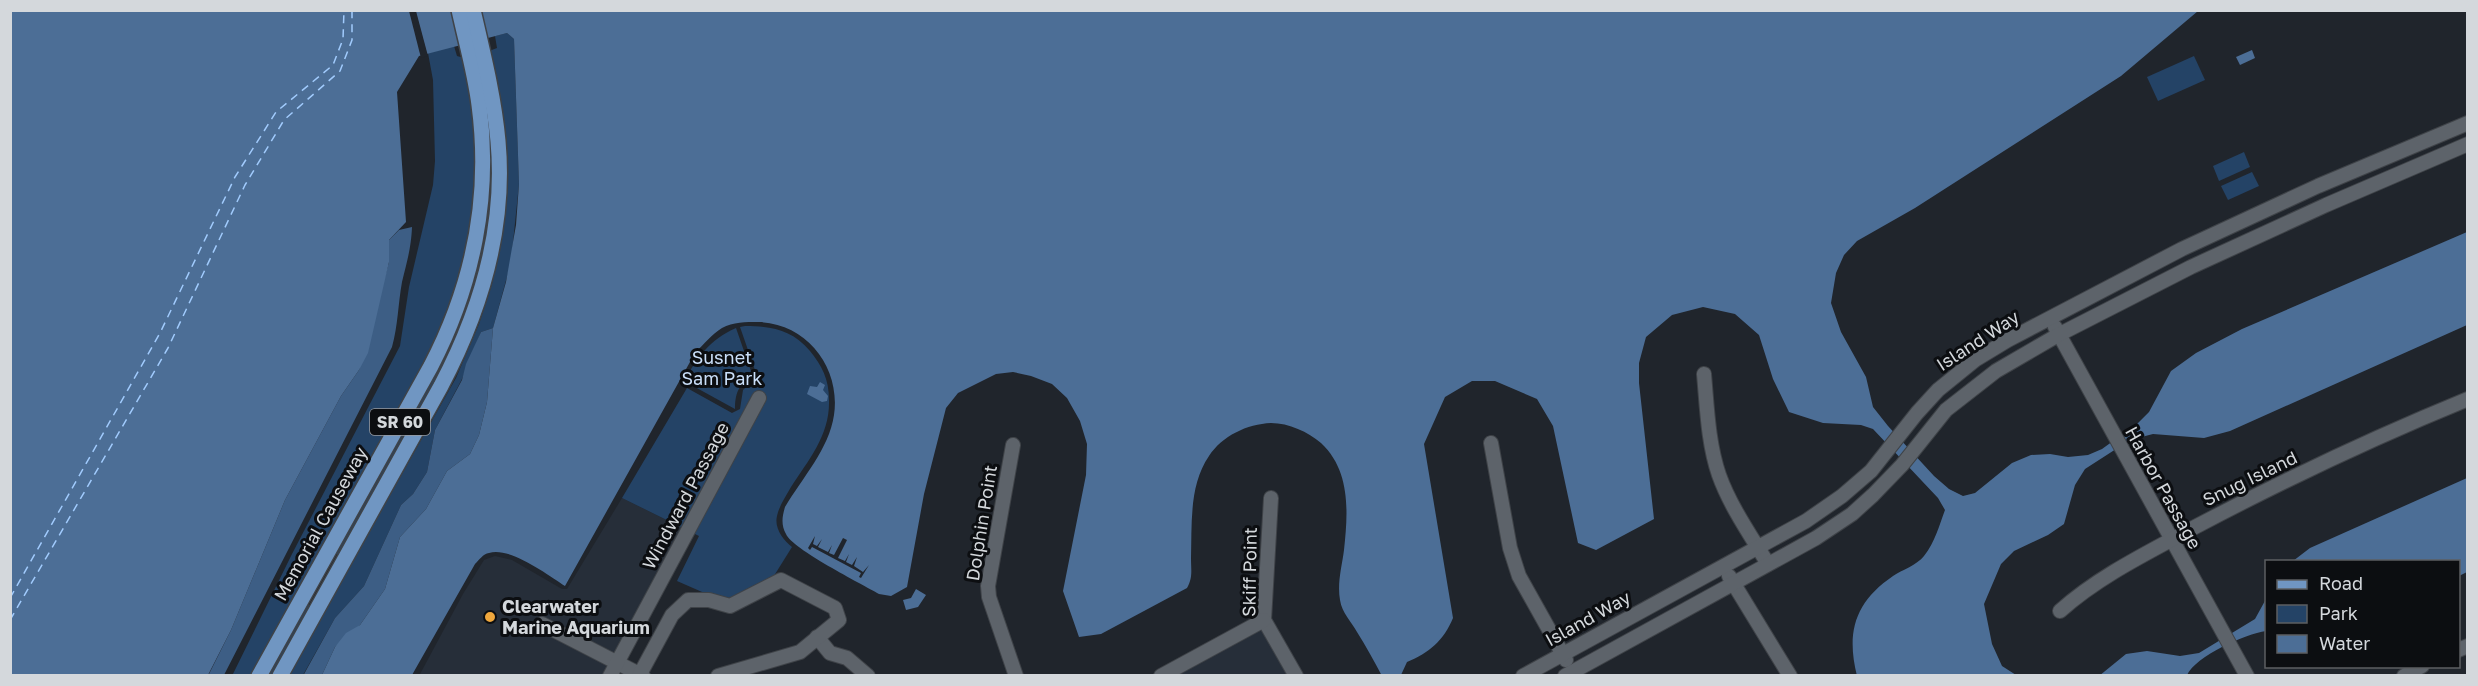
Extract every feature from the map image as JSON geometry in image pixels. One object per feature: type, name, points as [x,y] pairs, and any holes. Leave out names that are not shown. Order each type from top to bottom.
[{"type":"main road","name":"Memorial Causeway","points":[[280,675],[460,350],[472,323],[489,267],[498,209],[499,158],[493,103],[475,48],[459,10]]},
{"type":"main road","name":"Memorial Causeway","points":[[259,675],[447,336],[465,286],[477,234],[483,178],[473,10]]},
{"type":"street","name":"Island Way","points":[[1530,674],[1806,520],[1842,496],[1870,471],[1938,390],[1957,374],[2008,340],[2182,249],[2318,186],[2468,123]]},
{"type":"street","name":"Island Way","points":[[1568,674],[1816,538],[1852,514],[1874,495],[1902,465],[1946,410],[1996,370],[2058,335],[2191,267],[2326,205],[2468,144]]},
{"type":"street","points":[[2399,152],[2408,170]]},
{"type":"street","points":[[2318,186],[2326,205]]},
{"type":"street","name":"Harbor Passage","points":[[2050,317],[2247,675]]},
{"type":"street","points":[[1704,374],[1713,449],[1719,474],[1730,498],[1768,564]]},
{"type":"street","name":"Windward Passage","points":[[610,675],[759,398]]},
{"type":"street","name":"Snug Island","points":[[2060,611],[2080,592],[2171,540],[2263,492],[2468,399]]},
{"type":"street","points":[[1491,443],[1510,548],[1519,576],[1563,654],[1568,674]]},
{"type":"street","name":"Dolphin Point","points":[[1013,445],[988,586],[989,597],[1016,675]]},
{"type":"street","name":"Skiff Point","points":[[1271,498],[1264,620],[1296,675]]},
{"type":"street","points":[[1723,567],[1790,675]]},
{"type":"street","points":[[316,575],[331,584]]},
{"type":"street","points":[[543,624],[618,661],[641,675],[672,615],[688,600],[709,600],[730,606],[781,580],[835,608],[839,620],[800,652],[718,675]]},
{"type":"street","points":[[1161,675],[1264,620]]},
{"type":"street","points":[[817,637],[830,652],[847,658],[868,675]]},
{"type":"street","points":[[2404,675],[2418,668]]},
{"type":"shaded area","points":[[412,227],[392,347],[224,675],[208,676],[231,630],[285,500],[341,396],[359,370],[389,262],[389,240],[399,230]]},
{"type":"shaded area","points":[[493,328],[487,402],[479,435],[470,454],[447,471],[426,509],[400,537],[385,589],[360,625],[335,647],[322,675],[303,676],[335,618],[364,586],[401,505],[413,494],[427,472],[435,430],[462,380],[466,364],[481,332]]},
{"type":"shaded area","points":[[622,498],[683,528],[616,654],[541,617],[535,625],[611,663],[604,675],[419,676],[484,560],[495,556],[512,560],[562,589],[567,589]]},
{"type":"shaded area","points":[[1262,628],[1289,676],[1173,676]]},
{"type":"green space","points":[[507,33],[514,39],[519,184],[511,262],[493,328],[481,332],[462,379],[435,430],[427,472],[413,494],[401,505],[364,586],[335,618],[303,675],[288,676],[456,378],[479,324],[492,284],[504,212],[489,51],[497,48],[495,36]]},
{"type":"green space","points":[[454,46],[457,56],[464,58],[477,126],[474,227],[445,326],[254,675],[232,676],[292,554],[400,346],[409,287],[433,185],[435,161],[433,80],[428,53]]},
{"type":"green space","points":[[2194,56],[2205,80],[2158,101],[2147,77]]},
{"type":"green space","points":[[486,112],[489,112],[493,138],[492,218],[465,328],[338,555],[336,553],[463,311]]},
{"type":"green space","points":[[2244,152],[2250,167],[2219,181],[2213,166]]},
{"type":"green space","points":[[2252,172],[2259,186],[2228,200],[2221,186]]},
{"type":"green space","points":[[740,327],[773,328],[789,334],[803,344],[824,373],[829,392],[828,413],[817,446],[778,512],[776,520],[778,529],[792,547],[772,579],[730,600],[709,595],[677,581],[699,536],[693,533],[766,395],[757,392],[683,528],[622,498],[687,388],[732,413],[740,409],[743,390],[757,376]]},
{"type":"green space","name":"Susnet Sam Park","points":[[736,328],[753,377],[738,390],[735,409],[684,381],[705,350],[718,338]]},
{"type":"green space","points":[[306,604],[311,606],[275,675],[265,676]]},
{"type":"water","points":[[10,11],[2198,11],[2121,76],[1915,208],[1857,241],[1844,255],[1836,273],[1831,303],[1841,332],[1866,377],[1873,407],[1888,426],[1949,489],[1963,496],[1975,493],[2012,463],[2031,455],[2050,454],[2068,457],[2088,455],[2102,449],[2138,423],[2149,412],[2171,371],[2196,353],[2242,329],[2467,232],[2467,325],[2230,431],[2204,438],[2153,434],[2130,440],[2085,469],[2075,485],[2064,524],[2048,535],[2014,551],[2001,564],[1984,604],[1992,644],[2002,666],[2016,675],[1857,676],[1853,645],[1857,619],[1862,607],[1880,586],[1924,556],[1934,540],[1945,510],[1938,498],[1873,429],[1861,425],[1823,423],[1789,412],[1773,379],[1759,335],[1735,314],[1703,307],[1672,315],[1646,337],[1639,363],[1639,383],[1654,519],[1596,550],[1578,543],[1553,426],[1537,399],[1495,381],[1472,381],[1445,397],[1424,444],[1453,618],[1440,639],[1429,650],[1407,662],[1401,675],[1382,676],[1345,613],[1340,600],[1339,581],[1346,522],[1343,479],[1331,454],[1310,435],[1291,426],[1262,424],[1236,432],[1214,449],[1203,467],[1195,492],[1191,574],[1187,588],[1101,634],[1079,637],[1063,591],[1086,475],[1087,444],[1080,421],[1067,398],[1052,384],[1013,372],[996,374],[958,393],[946,408],[924,494],[907,587],[891,596],[879,594],[801,548],[791,540],[783,527],[785,507],[821,451],[831,428],[835,398],[826,365],[817,351],[792,330],[776,324],[735,323],[718,330],[695,353],[565,586],[517,557],[497,552],[487,554],[475,564],[412,675],[322,675],[335,647],[346,633],[360,625],[385,589],[400,537],[426,509],[447,471],[470,454],[479,435],[487,402],[493,328],[506,282],[516,225],[519,184],[514,39],[507,33],[419,56],[397,92],[406,222],[389,240],[389,262],[368,353],[341,396],[285,500],[231,630],[208,675],[11,675]]},
{"type":"water","points":[[2252,50],[2255,58],[2240,65],[2236,57]]},
{"type":"water","points":[[820,382],[825,385],[823,390],[828,396],[827,401],[822,402],[807,394],[810,386],[817,387]]},
{"type":"water","points":[[2467,478],[2467,572],[2460,576],[2460,560],[2294,560],[2310,548]]},
{"type":"water","points":[[916,589],[926,595],[918,607],[906,610],[903,600],[911,598]]},
{"type":"water","points":[[2265,601],[2265,631],[2246,636],[2222,647],[2200,661],[2187,675],[2099,676],[2126,654],[2147,651],[2180,656],[2199,653],[2255,619]]},
{"type":"pier","points":[[409,11],[416,11],[428,56],[421,58]]},
{"type":"pier","points":[[815,536],[813,544],[817,546],[822,539],[818,547],[828,552],[832,545],[829,553],[834,555],[843,538],[847,540],[838,558],[845,561],[849,554],[846,562],[852,565],[857,557],[854,566],[863,572],[869,565],[861,578],[859,577],[861,573],[812,547],[810,550],[808,548]]},
{"type":"ferry route","points":[[10,598],[160,333],[235,177],[276,112],[333,65],[343,39],[344,10]]},
{"type":"ferry route","points":[[10,620],[168,348],[245,185],[284,120],[340,71],[352,40],[352,10]]},
{"type":"place","name":"Clearwater Marine Aquarium","points":[[490,617]]}]
